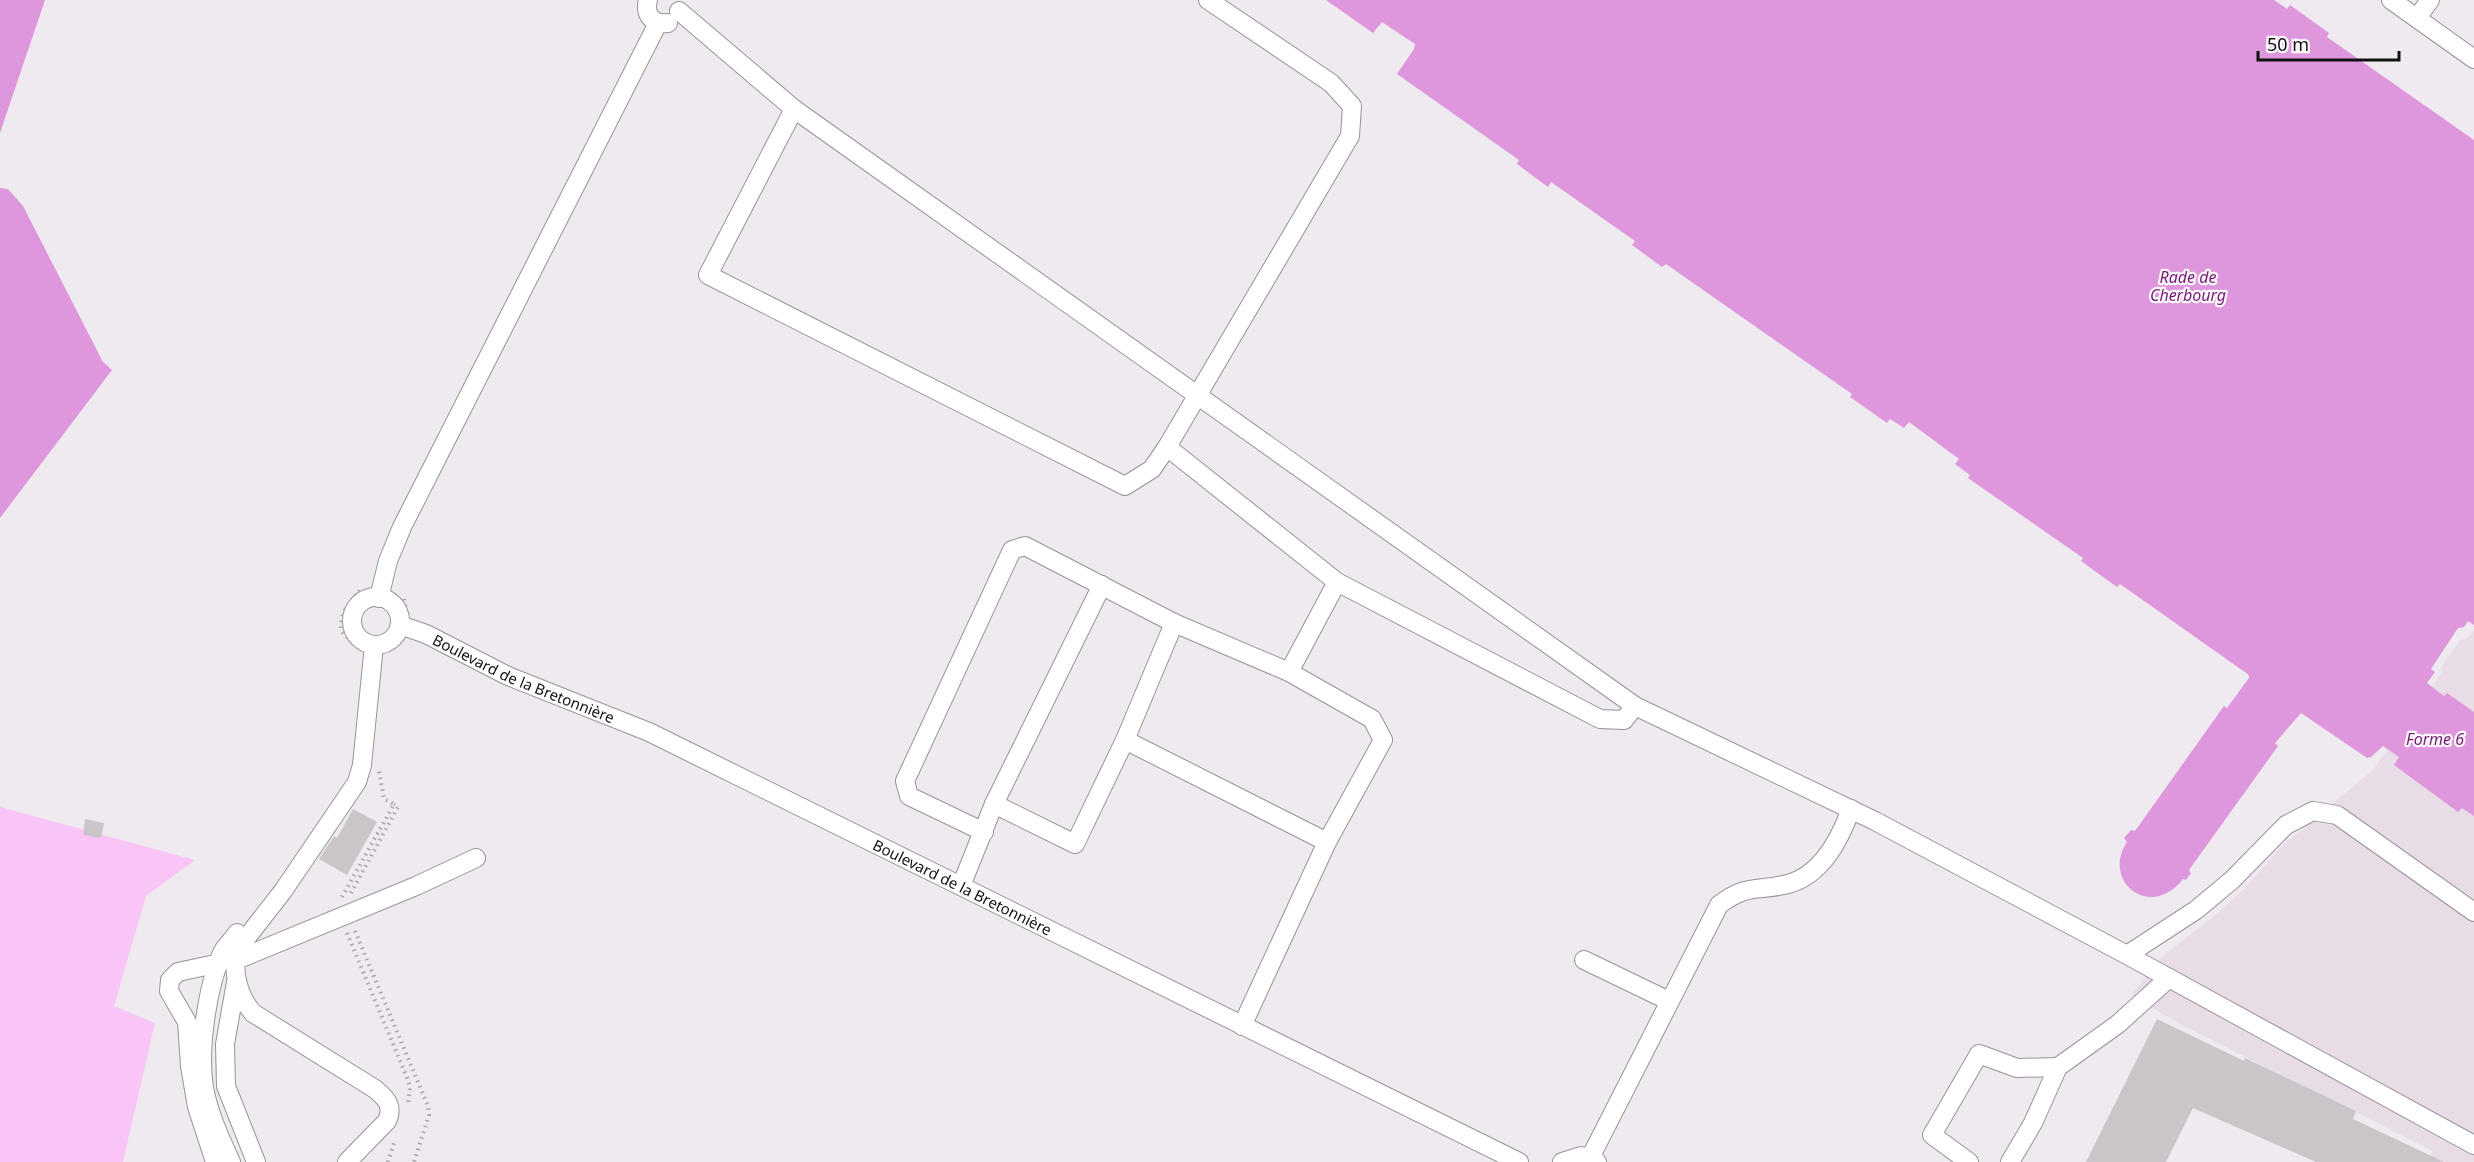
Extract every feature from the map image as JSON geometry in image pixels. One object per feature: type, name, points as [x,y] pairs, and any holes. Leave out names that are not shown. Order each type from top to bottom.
[{"type":"lane","points":[[648,0],[647,14],[658,23],[674,20],[679,6],[794,108],[1635,706],[1851,809],[2127,955],[2474,1145]]},
{"type":"lane","points":[[794,108],[708,275],[1125,486],[1152,470],[1167,447],[1350,136],[1352,106],[1331,82],[1208,0]]},
{"type":"lane","points":[[2391,0],[2474,59]]},
{"type":"lane","points":[[2417,18],[2430,0]]},
{"type":"lane","points":[[379,598],[388,561],[402,527],[658,23]]},
{"type":"lane","points":[[1167,447],[1337,582],[1600,719],[1624,720],[1635,706]]},
{"type":"lane","points":[[984,832],[909,796],[905,781],[1012,550],[1025,546],[1174,623],[1289,672],[1372,719],[1383,740],[1327,842],[1242,1026]]},
{"type":"lane","points":[[1289,672],[1337,582]]},
{"type":"lane","points":[[962,886],[994,804],[1102,585]]},
{"type":"lane","points":[[379,598],[390,601],[395,607],[399,614],[400,625],[389,642],[369,644],[355,633],[353,617],[360,604],[367,599],[379,598]]},
{"type":"lane","points":[[994,804],[1075,844],[1125,740],[1174,623]]},
{"type":"lane","name":"Boulevard de la Bretonnière","points":[[400,625],[426,634],[507,676],[649,732],[1519,1162]]},
{"type":"lane","points":[[231,1162],[216,1128],[204,1088],[204,1040],[210,996],[227,962],[283,891],[357,782],[362,765],[369,644]]},
{"type":"lane","points":[[346,1162],[387,1120],[391,1113],[390,1105],[375,1089],[253,1013],[244,1003],[224,950],[275,885],[350,775],[369,644]]},
{"type":"lane","points":[[1125,740],[1327,842]]},
{"type":"lane","points":[[1562,1162],[1571,1157],[1593,1160],[1669,1001],[1719,905],[1736,892],[1789,884],[1809,875],[1830,853],[1843,830],[1851,809]]},
{"type":"lane","points":[[2127,955],[2196,910],[2232,880],[2286,825],[2313,811],[2337,816],[2474,912]]},
{"type":"lane","points":[[215,1162],[197,1107],[190,1066],[187,1022],[169,991],[170,980],[178,972],[227,962],[477,858]]},
{"type":"lane","points":[[1584,960],[1669,1001]]},
{"type":"lane","points":[[2010,1162],[2033,1123],[2058,1067],[2118,1024],[2169,978]]},
{"type":"lane","points":[[236,980],[225,1044],[226,1086],[256,1162]]},
{"type":"lane","points":[[1969,1162],[1932,1135],[1979,1054],[2017,1068],[2058,1067]]},
{"type":"lane","points":[[2469,1162],[2474,1153]]},
{"type":"path","points":[[389,802],[398,807],[346,902],[345,912],[408,1080],[410,1093],[405,1114]]},
{"type":"path","points":[[394,804],[345,912],[428,1106],[429,1115],[414,1162]]},
{"type":"path","points":[[388,1162],[398,1133]]},
{"type":"shaded area","points":[[2474,630],[2474,1162],[2428,1162],[2433,1151],[2180,1024],[2131,995],[2163,956],[2219,912],[2245,888],[2283,845],[2373,770],[2442,672],[2440,669],[2460,640],[2468,638]]},
{"type":"shaded area","points":[[0,807],[195,860],[146,896],[114,1006],[155,1023],[123,1162],[0,1162]]},
{"type":"water","points":[[0,0],[45,0],[0,133]]},
{"type":"water","name":"Rade de Cherbourg","points":[[1326,0],[2274,0],[2287,9],[2290,5],[2329,33],[2327,37],[2474,140],[2474,625],[2468,621],[2464,627],[2458,628],[2431,669],[2435,672],[2427,683],[2444,696],[2447,693],[2474,712],[2474,816],[2462,808],[2458,812],[2394,765],[2399,757],[2383,746],[2367,758],[2301,713],[2275,743],[2278,746],[2189,870],[2191,873],[2186,880],[2183,879],[2170,891],[2157,896],[2144,896],[2133,891],[2125,882],[2120,870],[2121,857],[2127,842],[2124,838],[2131,830],[2135,831],[2224,706],[2227,708],[2249,675],[2120,584],[2117,587],[2081,561],[2083,558],[1968,478],[1970,475],[1955,464],[1959,459],[1909,422],[1904,428],[1890,419],[1887,423],[1850,397],[1852,394],[1666,264],[1662,267],[1632,245],[1635,241],[1551,182],[1548,187],[1517,164],[1519,160],[1397,74],[1415,44],[1382,22],[1373,33]]},
{"type":"water","points":[[0,188],[8,189],[23,206],[103,362],[112,370],[0,518]]},
{"type":"building","points":[[353,809],[377,822],[347,875],[319,859],[334,836],[337,838]]},
{"type":"building","points":[[85,819],[104,823],[101,838],[83,835]]},
{"type":"building","points":[[2157,1019],[2356,1111],[2353,1119],[2444,1162],[2316,1162],[2193,1108],[2166,1162],[2086,1162]]},
{"type":"water label","name":"Forme 6","points":[[2435,739]]}]
